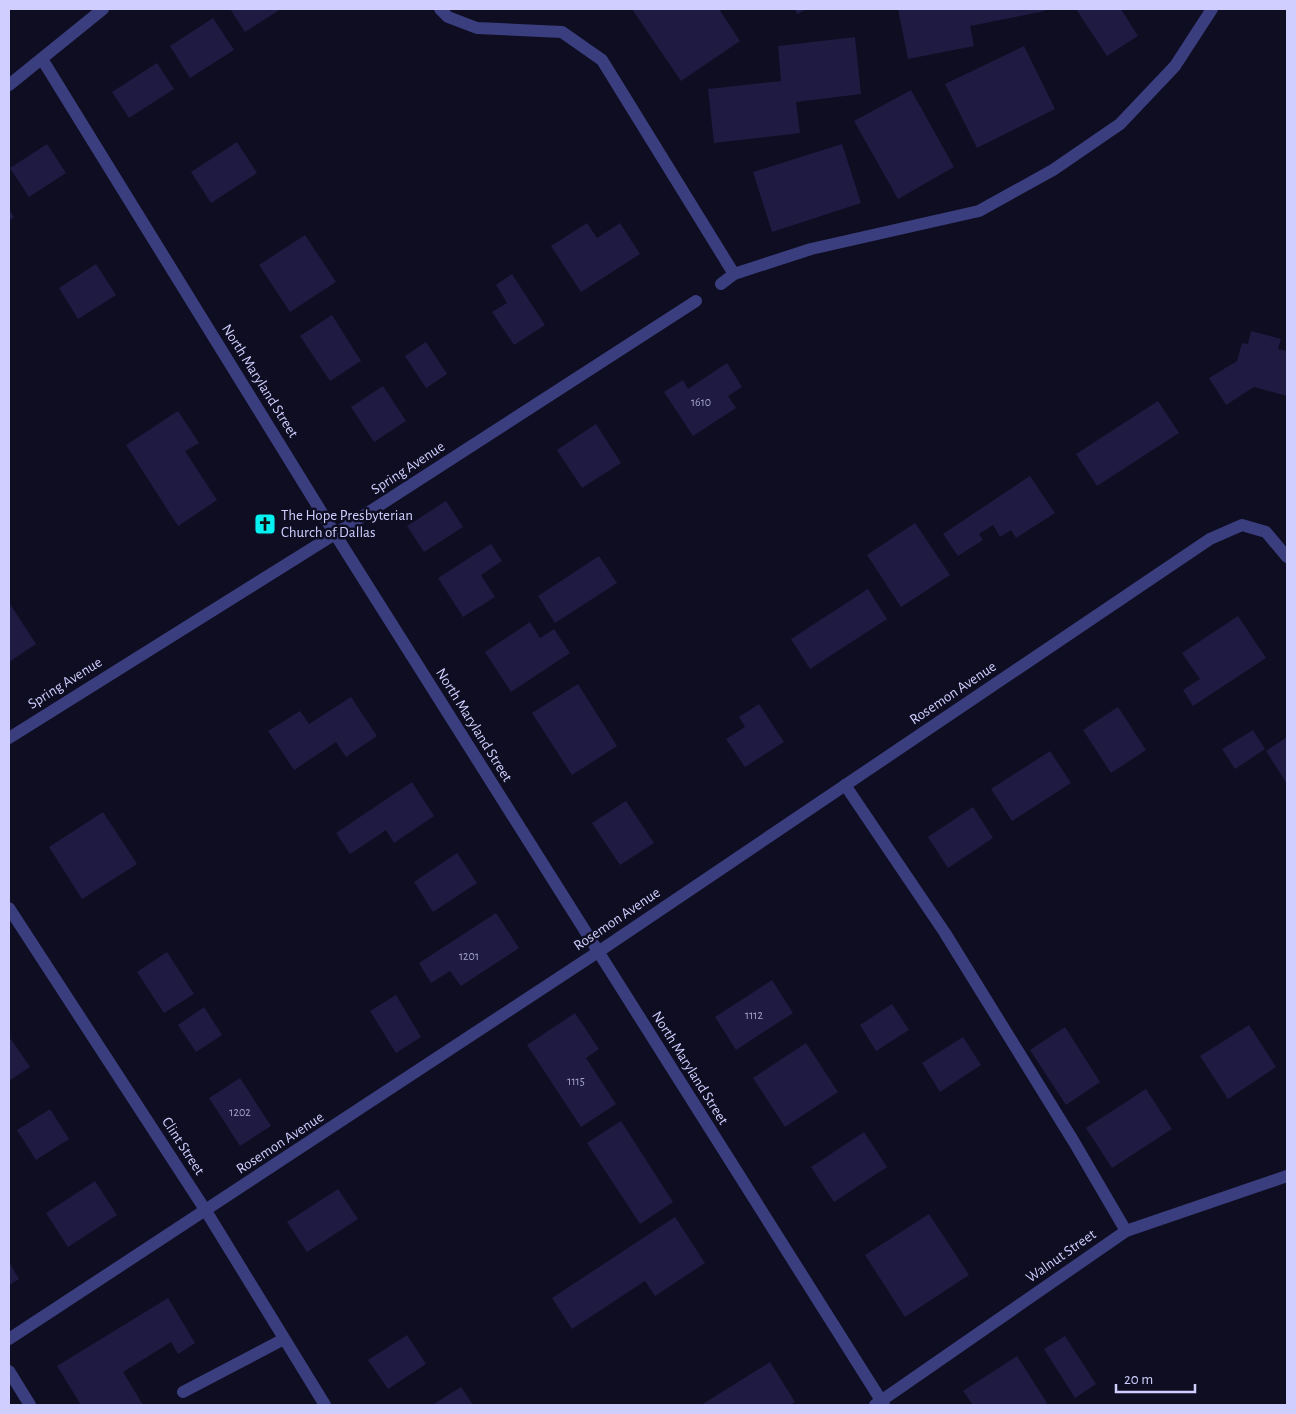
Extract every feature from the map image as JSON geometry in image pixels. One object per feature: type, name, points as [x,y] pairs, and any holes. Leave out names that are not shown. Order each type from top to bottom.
[{"type":"street","points":[[9,85],[103,9]]},
{"type":"street","points":[[440,9],[448,17],[477,28],[562,32],[602,60],[734,274]]},
{"type":"street","points":[[721,284],[734,274],[811,249],[979,211],[1037,179],[1120,124],[1175,66],[1212,9]]},
{"type":"street","name":"North Maryland Street","points":[[42,58],[336,534],[880,1404]]},
{"type":"street","name":"Spring Avenue","points":[[9,738],[336,534],[696,301]]},
{"type":"street","name":"Rosemon Avenue","points":[[9,1339],[598,952],[1210,538],[1242,525],[1266,532],[1287,557]]},
{"type":"street","points":[[845,785],[882,837],[945,933],[1074,1142],[1126,1231]]},
{"type":"street","name":"Clint Street","points":[[9,908],[206,1211],[325,1405]]},
{"type":"street","name":"Walnut Street","points":[[880,1404],[1126,1231],[1287,1176]]},
{"type":"street","points":[[182,1392],[284,1339]]},
{"type":"street","points":[[9,1371],[30,1405]]},
{"type":"building","points":[[230,9],[281,9],[245,32]]},
{"type":"building","points":[[632,9],[719,9],[740,41],[681,81]]},
{"type":"building","points":[[794,9],[806,9],[798,14]]},
{"type":"building","points":[[898,9],[1045,9],[1045,11],[970,26],[974,46],[908,59]]},
{"type":"building","points":[[1076,9],[1121,9],[1138,36],[1107,56]]},
{"type":"building","points":[[213,18],[234,50],[190,78],[170,46]]},
{"type":"building","points":[[855,37],[861,94],[796,102],[800,133],[714,143],[708,89],[781,81],[778,46]]},
{"type":"building","points":[[1024,46],[1055,109],[977,148],[945,84]]},
{"type":"building","points":[[157,63],[174,89],[129,118],[112,92]]},
{"type":"building","points":[[911,90],[954,167],[898,199],[854,121]]},
{"type":"building","points":[[237,142],[257,173],[211,203],[191,172]]},
{"type":"building","points":[[47,144],[66,173],[29,197],[10,168]]},
{"type":"building","points":[[842,144],[861,203],[772,232],[753,172]]},
{"type":"building","points":[[9,209],[14,217],[9,221]]},
{"type":"building","points":[[587,223],[597,238],[620,223],[640,254],[581,292],[551,246]]},
{"type":"building","points":[[305,235],[336,282],[290,312],[259,265]]},
{"type":"building","points":[[96,264],[116,295],[78,319],[59,288]]},
{"type":"building","points":[[512,274],[545,325],[514,345],[492,312],[507,303],[496,285]]},
{"type":"building","points":[[332,315],[361,361],[330,381],[300,336]]},
{"type":"building","points":[[1251,331],[1281,339],[1278,349],[1287,351],[1287,396],[1254,387],[1226,405],[1209,378],[1237,361],[1242,343],[1248,344]]},
{"type":"building","points":[[426,342],[447,374],[426,388],[405,356]]},
{"type":"building","points":[[727,363],[742,387],[728,396],[736,408],[693,436],[664,392],[683,380],[688,389]]},
{"type":"building","points":[[383,386],[406,421],[374,442],[351,407]]},
{"type":"building","points":[[1158,401],[1179,433],[1097,486],[1076,454]]},
{"type":"building","points":[[178,411],[199,443],[185,451],[217,500],[178,526],[126,445]]},
{"type":"building","points":[[596,424],[621,463],[582,488],[557,450]]},
{"type":"building","points":[[1030,476],[1055,513],[1016,538],[1011,530],[1000,537],[993,525],[979,534],[983,540],[958,556],[943,534]]},
{"type":"building","points":[[446,501],[463,527],[424,552],[407,526]]},
{"type":"building","points":[[915,523],[950,575],[901,607],[867,555]]},
{"type":"building","points":[[491,544],[502,561],[481,575],[495,597],[463,617],[438,578]]},
{"type":"building","points":[[599,556],[617,583],[555,623],[538,596]]},
{"type":"building","points":[[868,589],[887,619],[810,669],[791,639]]},
{"type":"building","points":[[9,605],[36,644],[9,662]]},
{"type":"building","points":[[1238,616],[1266,658],[1193,706],[1183,690],[1200,679],[1182,653]]},
{"type":"building","points":[[530,622],[540,638],[554,629],[570,653],[511,692],[485,652]]},
{"type":"building","points":[[578,684],[617,746],[572,775],[532,713]]},
{"type":"building","points":[[351,697],[377,736],[346,757],[336,742],[294,770],[268,731],[300,711],[309,724]]},
{"type":"building","points":[[759,704],[784,742],[745,767],[726,739],[745,727],[739,717]]},
{"type":"building","points":[[1118,707],[1146,750],[1111,773],[1083,730]]},
{"type":"building","points":[[1253,730],[1265,749],[1235,769],[1222,749]]},
{"type":"building","points":[[1287,737],[1287,784],[1266,751]]},
{"type":"building","points":[[1050,751],[1071,783],[1012,821],[991,789]]},
{"type":"building","points":[[412,782],[434,816],[394,843],[386,830],[350,854],[336,833]]},
{"type":"building","points":[[626,801],[654,843],[620,865],[592,823]]},
{"type":"building","points":[[973,807],[993,838],[948,868],[928,837]]},
{"type":"building","points":[[103,812],[137,864],[82,899],[49,847]]},
{"type":"building","points":[[457,853],[477,883],[433,912],[414,882]]},
{"type":"building","points":[[496,913],[519,948],[461,986],[450,971],[431,983],[419,963]]},
{"type":"building","points":[[167,952],[194,994],[164,1013],[137,972]]},
{"type":"building","points":[[772,980],[793,1013],[736,1050],[715,1017]]},
{"type":"building","points":[[396,995],[421,1037],[396,1053],[370,1011]]},
{"type":"building","points":[[892,1004],[909,1030],[876,1051],[860,1025]]},
{"type":"building","points":[[204,1007],[222,1035],[196,1052],[178,1025]]},
{"type":"building","points":[[575,1013],[599,1049],[586,1058],[616,1104],[581,1127],[527,1045]]},
{"type":"building","points":[[1249,1025],[1276,1067],[1228,1099],[1200,1056]]},
{"type":"building","points":[[1065,1027],[1100,1082],[1066,1105],[1030,1050]]},
{"type":"building","points":[[963,1037],[981,1065],[940,1092],[922,1063]]},
{"type":"building","points":[[11,1039],[30,1067],[9,1081],[9,1040]]},
{"type":"building","points":[[806,1043],[838,1092],[785,1127],[753,1078]]},
{"type":"building","points":[[240,1078],[271,1126],[240,1146],[209,1098]]},
{"type":"building","points":[[1146,1089],[1172,1129],[1112,1168],[1086,1128]]},
{"type":"building","points":[[50,1109],[69,1139],[36,1160],[17,1130]]},
{"type":"building","points":[[621,1121],[673,1202],[640,1224],[587,1143]]},
{"type":"building","points":[[864,1132],[887,1167],[834,1202],[811,1167]]},
{"type":"building","points":[[95,1181],[117,1215],[68,1247],[46,1213]]},
{"type":"building","points":[[338,1189],[358,1219],[307,1252],[287,1222]]},
{"type":"building","points":[[929,1214],[969,1275],[905,1317],[865,1255]]},
{"type":"building","points":[[675,1217],[705,1263],[655,1296],[645,1281],[572,1329],[552,1298]]},
{"type":"building","points":[[9,1262],[19,1279],[9,1285]]},
{"type":"building","points":[[168,1298],[195,1343],[178,1354],[171,1342],[123,1372],[143,1405],[81,1405],[57,1366]]},
{"type":"building","points":[[407,1335],[426,1364],[388,1389],[368,1360]]},
{"type":"building","points":[[1065,1336],[1096,1384],[1075,1398],[1044,1349]]},
{"type":"building","points":[[1017,1356],[1047,1403],[1044,1405],[973,1405],[963,1391]]},
{"type":"building","points":[[770,1362],[795,1402],[790,1405],[701,1405]]},
{"type":"building","points":[[461,1387],[473,1405],[432,1405]]},
{"type":"place","name":"The Hope Presbyterian Church of Dallas","points":[[265,524]]}]
